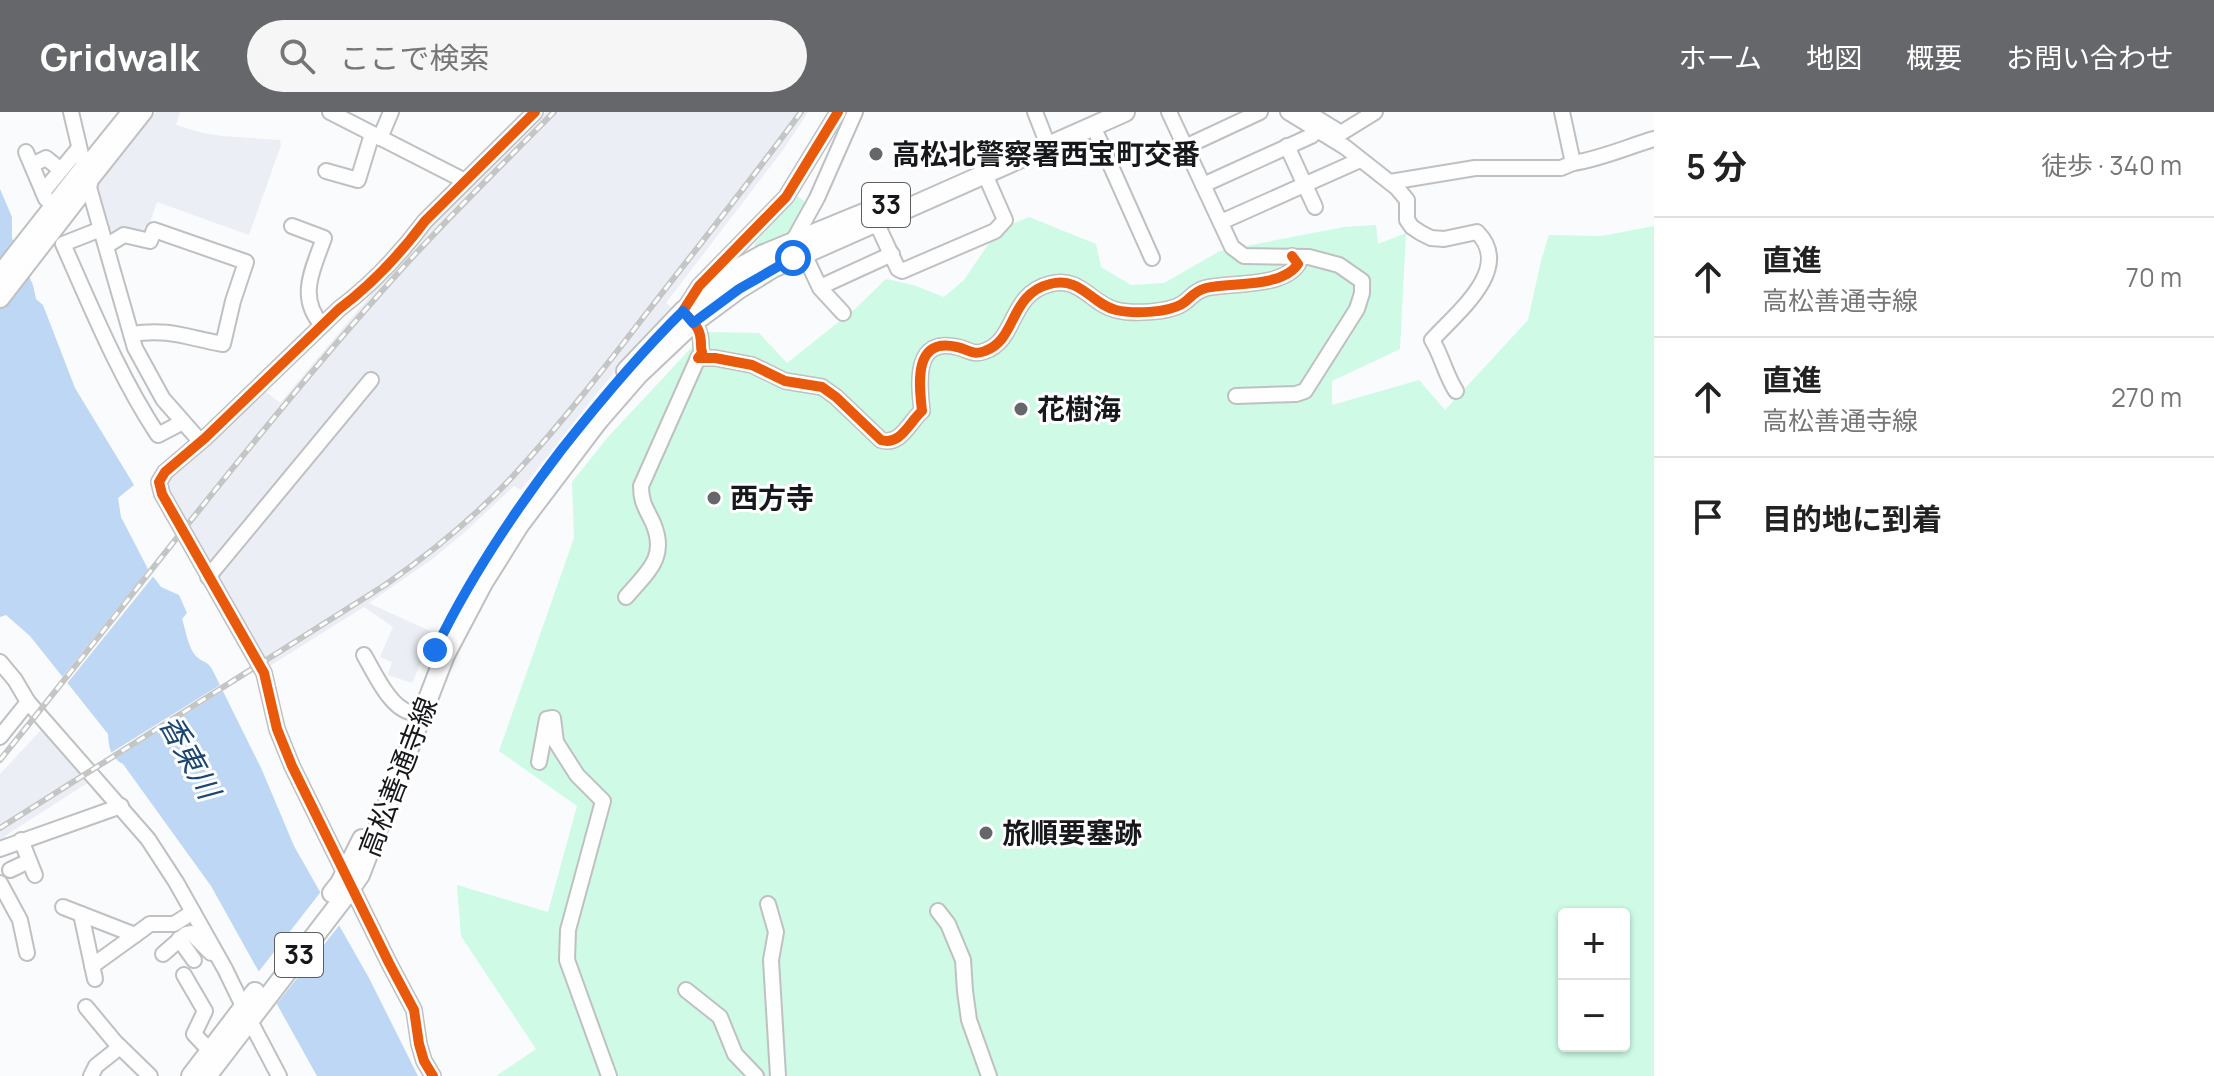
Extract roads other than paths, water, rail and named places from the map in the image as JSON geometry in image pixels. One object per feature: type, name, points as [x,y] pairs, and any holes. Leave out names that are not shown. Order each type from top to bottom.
[{"type":"main road","name":"高松善通寺線","points":[[207,1076],[248,1011],[364,865],[445,655],[501,552],[616,399],[720,281],[764,254],[798,248],[876,222],[1044,135],[1125,112]]},
{"type":"main road","name":"高松善通寺線","points":[[346,885],[410,712],[453,613],[492,545],[540,478],[607,392],[654,339],[773,268],[798,248],[833,227],[1095,119]]},
{"type":"main road","points":[[0,275],[26,250],[86,176]]},
{"type":"main road","points":[[0,298],[26,250]]},
{"type":"main road","name":"高松善通寺線","points":[[191,1076],[248,1011]]},
{"type":"street","points":[[71,112],[135,348],[163,399],[200,441]]},
{"type":"street","points":[[86,176],[129,112]]},
{"type":"street","points":[[86,176],[145,112]]},
{"type":"street","points":[[330,112],[346,116],[376,136],[465,181]]},
{"type":"street","points":[[326,171],[358,180],[376,136],[391,112]]},
{"type":"street","points":[[433,1076],[419,1044],[414,1010],[346,885],[282,742],[264,673],[162,494],[159,482],[165,472],[358,294],[535,112]]},
{"type":"street","points":[[626,597],[656,562],[660,544],[641,500],[641,486],[702,352],[700,329],[688,317],[699,286],[786,197],[838,112]]},
{"type":"street","points":[[843,313],[820,287],[798,248],[855,112]]},
{"type":"street","points":[[1035,112],[1044,135]]},
{"type":"street","points":[[1169,112],[1232,247],[1244,256],[1309,257],[1339,265],[1362,281],[1357,309],[1305,391],[1236,396]]},
{"type":"street","points":[[1185,147],[1260,112]]},
{"type":"street","points":[[1288,112],[1345,147],[1390,182],[1407,200],[1407,220],[1412,227],[1431,238],[1444,239],[1477,232],[1487,246],[1490,257],[1482,286],[1432,340],[1447,378],[1456,391]]},
{"type":"street","points":[[1307,112],[1341,133],[1375,112]]},
{"type":"street","points":[[1562,112],[1573,163]]},
{"type":"street","points":[[1095,119],[1152,258]]},
{"type":"street","points":[[1203,185],[1317,131]]},
{"type":"street","points":[[1390,182],[1475,168],[1561,168],[1654,139]]},
{"type":"street","points":[[1287,146],[1315,207]]},
{"type":"street","points":[[61,170],[46,158],[29,159],[45,195],[79,148]]},
{"type":"street","points":[[1221,222],[1360,160]]},
{"type":"street","points":[[876,222],[898,269],[905,271],[999,228],[1005,220],[982,168]]},
{"type":"street","points":[[817,198],[821,216],[833,227]]},
{"type":"street","points":[[292,226],[324,238],[309,281],[308,304],[322,325]]},
{"type":"street","points":[[101,229],[62,240],[137,404],[158,435],[183,422]]},
{"type":"street","points":[[106,246],[124,235],[150,241],[154,230],[246,262],[223,344],[173,332],[154,330],[131,334]]},
{"type":"street","points":[[820,287],[892,254]]},
{"type":"street","points":[[698,358],[752,365],[785,381],[822,387],[881,440],[896,441],[922,411],[918,376],[927,354],[946,345],[974,354],[986,351],[1000,342],[1022,302],[1034,291],[1052,283],[1071,283],[1114,310],[1162,311],[1182,304],[1193,292],[1209,287],[1270,280],[1293,272],[1298,264],[1292,256]]},
{"type":"street","points":[[208,577],[371,380]]},
{"type":"street","points":[[364,655],[390,697],[404,712],[410,712]]},
{"type":"street","points":[[0,662],[28,702],[148,839],[221,961],[279,1076]]},
{"type":"street","points":[[0,737],[28,702]]},
{"type":"street","points":[[539,762],[547,719],[553,718],[556,742],[577,775],[603,801],[568,930],[567,960],[609,1076]]},
{"type":"street","points":[[0,849],[121,806]]},
{"type":"street","points":[[10,870],[32,868],[21,840]]},
{"type":"street","points":[[0,883],[20,920],[27,953]]},
{"type":"street","points":[[768,904],[776,932],[771,960],[778,1076]]},
{"type":"street","points":[[63,907],[135,935]]},
{"type":"street","points":[[938,911],[948,924],[963,960],[969,1020],[989,1076]]},
{"type":"street","points":[[81,914],[94,972],[150,924],[174,924],[193,912]]},
{"type":"street","points":[[163,954],[191,933],[221,961]]},
{"type":"street","points":[[179,939],[194,960]]},
{"type":"street","points":[[184,975],[205,1011],[194,1034],[210,1051]]},
{"type":"street","points":[[686,990],[720,1017],[735,1054],[756,1076]]},
{"type":"street","points":[[86,1007],[150,1076]]},
{"type":"street","points":[[91,1076],[96,1066],[120,1047]]},
{"type":"water","name":"香東川","points":[[0,189],[12,217],[12,238],[36,299],[43,305],[75,388],[134,485],[118,498],[121,517],[149,571],[161,587],[179,595],[187,613],[182,619],[191,649],[212,669],[262,770],[294,846],[369,978],[418,1076],[317,1076],[211,886],[123,764],[113,755],[108,734],[30,636],[6,615],[0,617]]},
{"type":"railway","points":[[0,760],[245,453],[346,332],[436,232],[554,112]]},
{"type":"railway","points":[[0,828],[385,585],[469,519],[514,475],[583,394],[801,112]]},
{"type":"place","name":"高松北警察署西宝町交番","points":[[876,154]]},
{"type":"place","name":"花樹海","points":[[1021,409]]},
{"type":"place","name":"西方寺","points":[[714,498]]},
{"type":"place","name":"旅順要塞跡","points":[[986,833]]}]
